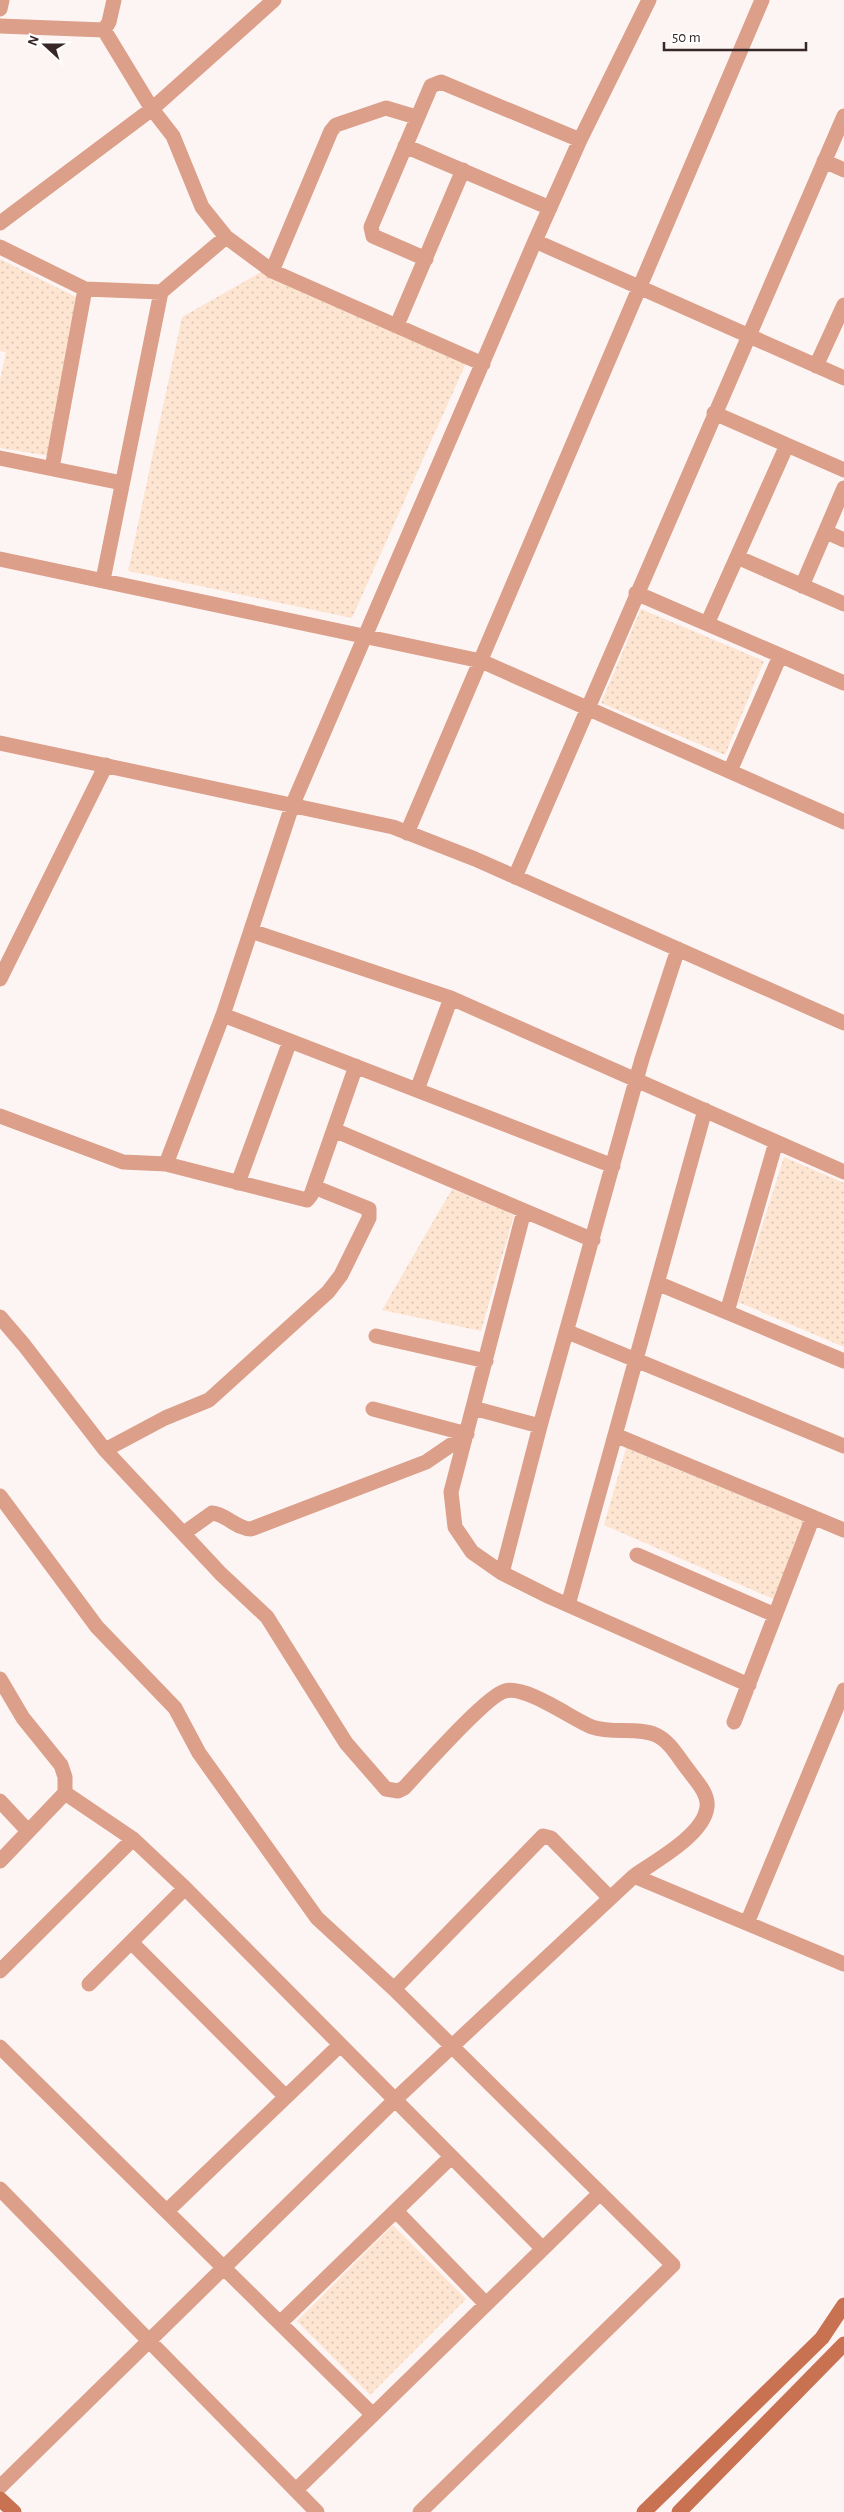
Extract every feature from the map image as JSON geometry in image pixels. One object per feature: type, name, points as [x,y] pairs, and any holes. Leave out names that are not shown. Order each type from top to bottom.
[{"type":"street","points":[[0,9],[2,0]]},
{"type":"street","points":[[104,30],[109,22],[114,0]]},
{"type":"street","points":[[0,223],[152,109],[274,0]]},
{"type":"street","points":[[166,1164],[223,1015],[292,806],[580,140],[649,0]]},
{"type":"street","points":[[407,833],[762,0]]},
{"type":"street","points":[[0,26],[104,30]]},
{"type":"street","points":[[104,30],[152,109],[173,136],[202,207],[226,236],[272,271],[483,364]]},
{"type":"street","points":[[426,259],[373,236],[371,232],[427,91],[436,82],[441,82],[580,140]]},
{"type":"street","points":[[272,271],[331,131],[336,126],[386,108],[416,117]]},
{"type":"street","points":[[515,877],[747,335],[844,116]]},
{"type":"street","points":[[405,146],[550,208]]},
{"type":"street","points":[[824,160],[844,170]]},
{"type":"street","points":[[396,325],[464,170]]},
{"type":"street","points":[[103,580],[162,292],[226,236]]},
{"type":"street","points":[[535,242],[844,378]]},
{"type":"street","points":[[0,247],[85,289],[162,292]]},
{"type":"street","points":[[52,468],[85,289]]},
{"type":"street","points":[[816,366],[844,305]]},
{"type":"street","points":[[714,413],[844,470]]},
{"type":"street","points":[[707,624],[787,445]]},
{"type":"street","points":[[0,458],[122,483]]},
{"type":"street","points":[[802,586],[844,488]]},
{"type":"street","points":[[826,532],[844,540]]},
{"type":"street","points":[[738,557],[844,604]]},
{"type":"street","points":[[0,559],[481,661],[844,822]]},
{"type":"street","points":[[636,593],[780,656],[843,681]]},
{"type":"street","points":[[730,771],[780,656]]},
{"type":"street","points":[[0,743],[393,827],[515,877],[844,1023]]},
{"type":"street","points":[[0,979],[106,765]]},
{"type":"street","points":[[251,931],[451,998],[844,1172]]},
{"type":"street","points":[[502,1573],[540,1426],[568,1332],[636,1080],[678,950]]},
{"type":"street","points":[[417,1090],[451,998]]},
{"type":"street","points":[[223,1015],[613,1166]]},
{"type":"street","points":[[238,1183],[290,1041]]},
{"type":"street","points":[[0,1116],[123,1162],[166,1164],[307,1200],[310,1198],[356,1066]]},
{"type":"street","points":[[568,1605],[705,1110]]},
{"type":"street","points":[[334,1130],[593,1240]]},
{"type":"street","points":[[727,1312],[776,1142]]},
{"type":"street","points":[[105,1450],[165,1418],[209,1400],[336,1283],[369,1218],[369,1209],[314,1187]]},
{"type":"street","points":[[524,1211],[451,1492],[455,1527],[472,1552],[502,1573],[568,1605],[749,1685]]},
{"type":"street","points":[[657,1282],[844,1361]]},
{"type":"street","points":[[0,1317],[105,1450],[221,1574],[267,1617],[346,1743],[386,1789],[398,1791],[404,1788],[481,1708],[505,1691],[515,1691],[531,1696],[590,1726],[606,1731],[654,1734],[664,1739],[704,1793],[707,1807],[700,1824],[687,1838],[634,1876],[395,2100],[0,2487]]},
{"type":"street","points":[[568,1332],[844,1446]]},
{"type":"street","points":[[376,1336],[486,1361]]},
{"type":"street","points":[[373,1408],[467,1434]]},
{"type":"street","points":[[473,1408],[540,1426]]},
{"type":"street","points":[[184,1533],[212,1512],[218,1513],[244,1528],[251,1529],[426,1462],[467,1434]]},
{"type":"street","points":[[615,1435],[844,1530]]},
{"type":"street","points":[[0,1496],[97,1626],[175,1708],[199,1752],[317,1918],[394,1989],[673,2265],[420,2512]]},
{"type":"street","points":[[734,1722],[813,1517]]},
{"type":"street","points":[[637,1555],[776,1615]]},
{"type":"street","points":[[0,1679],[23,1718],[61,1765],[65,1777],[65,1793],[0,1861]]},
{"type":"street","points":[[747,1923],[844,1690]]},
{"type":"street","points":[[65,1793],[133,1840],[185,1888],[543,2249]]},
{"type":"street","points":[[0,1801],[28,1831]]},
{"type":"street","points":[[394,1989],[542,1836],[551,1838],[610,1898]]},
{"type":"street","points":[[0,1971],[133,1840]]},
{"type":"street","points":[[634,1876],[844,1963]]},
{"type":"street","points":[[89,1984],[185,1888]]},
{"type":"street","points":[[131,1942],[286,2097]]},
{"type":"street","points":[[167,2211],[340,2045]]},
{"type":"street","points":[[0,2046],[373,2415]]},
{"type":"street","points":[[280,2323],[452,2157]]},
{"type":"street","points":[[0,2189],[317,2512]]},
{"type":"street","points":[[296,2490],[600,2193]]},
{"type":"street","points":[[396,2211],[486,2304]]},
{"type":"street","points":[[644,2512],[822,2338],[844,2305]]},
{"type":"street","points":[[679,2512],[844,2344]]},
{"type":"street","points":[[0,2499],[14,2512]]},
{"type":"shaded area","points":[[0,259],[78,298],[50,456],[0,448],[0,380],[6,352],[0,351]]},
{"type":"shaded area","points":[[263,271],[466,363],[352,618],[128,571],[182,317]]},
{"type":"shaded area","points":[[641,609],[764,661],[725,755],[601,703]]},
{"type":"shaded area","points":[[784,1157],[844,1183],[844,1347],[738,1302]]},
{"type":"shaded area","points":[[452,1189],[514,1215],[481,1331],[382,1310]]},
{"type":"shaded area","points":[[626,1448],[805,1522],[778,1601],[604,1525]]},
{"type":"shaded area","points":[[393,2225],[466,2299],[370,2395],[297,2321]]}]
